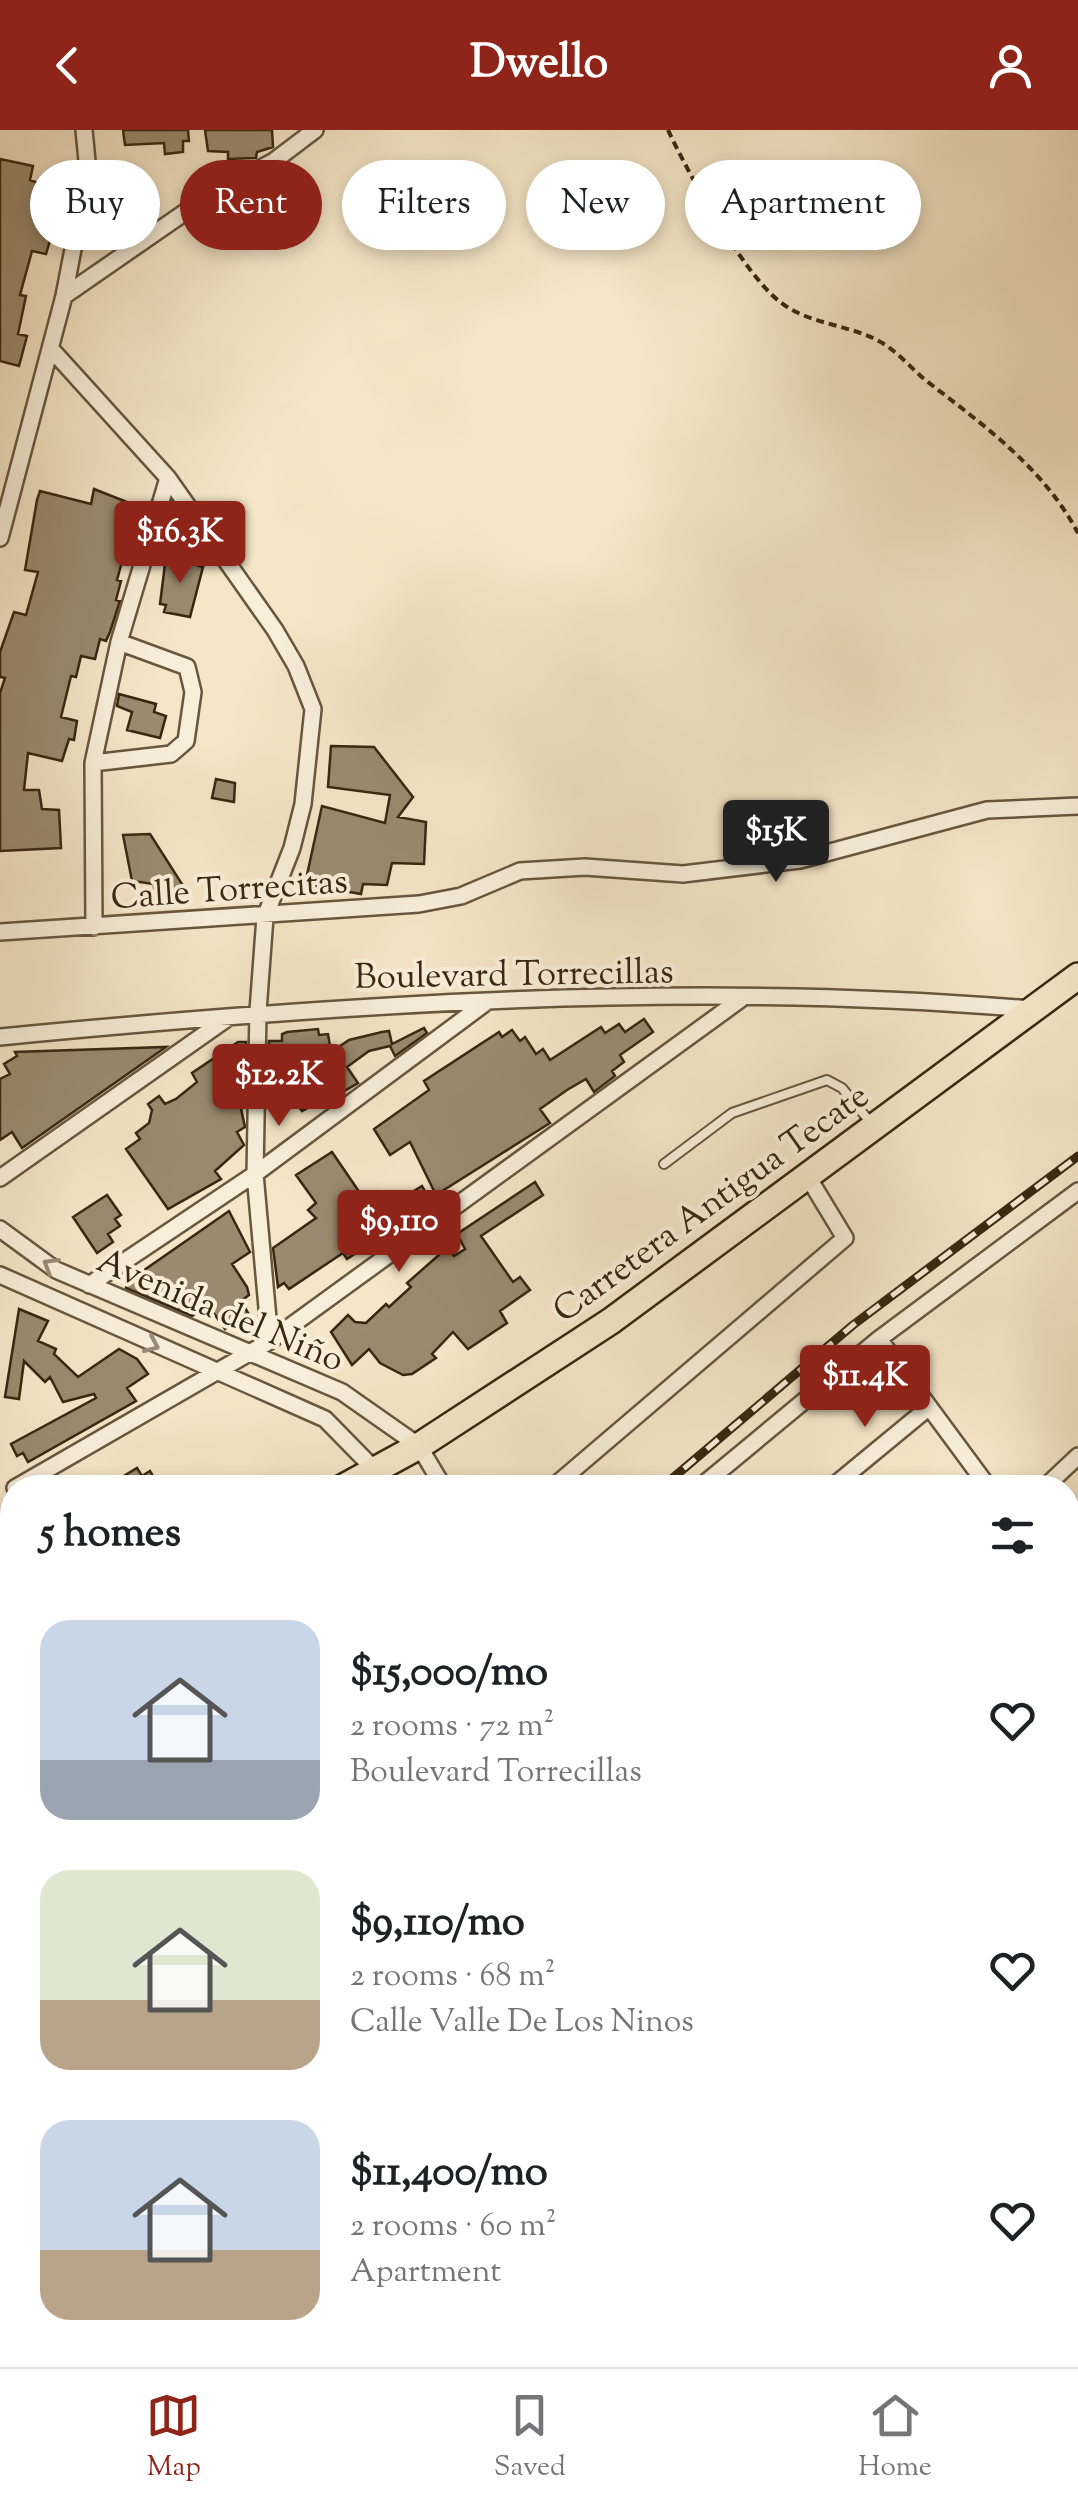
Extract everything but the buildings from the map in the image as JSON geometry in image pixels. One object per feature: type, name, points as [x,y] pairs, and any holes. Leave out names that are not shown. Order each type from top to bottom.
[{"type":"main road","name":"Carretera Antigua Tecate","points":[[364,1475],[419,1446],[611,1320],[1078,976]]},
{"type":"street","points":[[0,538],[64,296],[88,171],[84,130]]},
{"type":"street","points":[[64,296],[206,197],[274,162],[315,130]]},
{"type":"street","points":[[52,350],[168,478],[275,630],[296,666],[313,709],[303,804],[292,848],[265,916],[258,1011],[256,1174],[270,1340]]},
{"type":"street","points":[[94,927],[93,763],[119,642],[168,478]]},
{"type":"street","points":[[93,763],[171,754],[186,741],[193,692],[187,667],[119,642]]},
{"type":"street","name":"Calle Torrecitas","points":[[0,932],[381,908],[461,896],[520,871],[585,867],[683,874],[800,860],[986,810],[1078,806]]},
{"type":"street","points":[[37,1475],[270,1340],[741,998]]},
{"type":"street","name":"Boulevard Torrecillas","points":[[0,1037],[258,1011],[488,1000],[741,998],[1030,1009]]},
{"type":"street","points":[[89,1285],[256,1174],[488,1000]]},
{"type":"street","points":[[0,1178],[232,1015]]},
{"type":"street","points":[[567,1475],[845,1238],[808,1176]]},
{"type":"street","points":[[715,1475],[879,1340],[1078,1191]]},
{"type":"street","name":"Avenida del Niño","points":[[0,1229],[42,1261],[89,1285],[342,1392],[419,1446]]},
{"type":"street","name":"Avenida del Niño","points":[[0,1275],[326,1420],[374,1469]]},
{"type":"street","points":[[879,1340],[978,1475]]},
{"type":"street","points":[[848,1475],[928,1408]]},
{"type":"street","points":[[419,1446],[436,1475]]},
{"type":"street","points":[[1058,1475],[1078,1456]]},
{"type":"lane","points":[[664,1164],[732,1113],[827,1080],[842,1088],[874,1127]]},
{"type":"path","points":[[668,130],[690,177],[772,296],[806,316],[858,332],[891,349],[1010,446],[1068,514],[1078,534]]},
{"type":"railway","points":[[676,1475],[853,1325],[1078,1156]]}]
